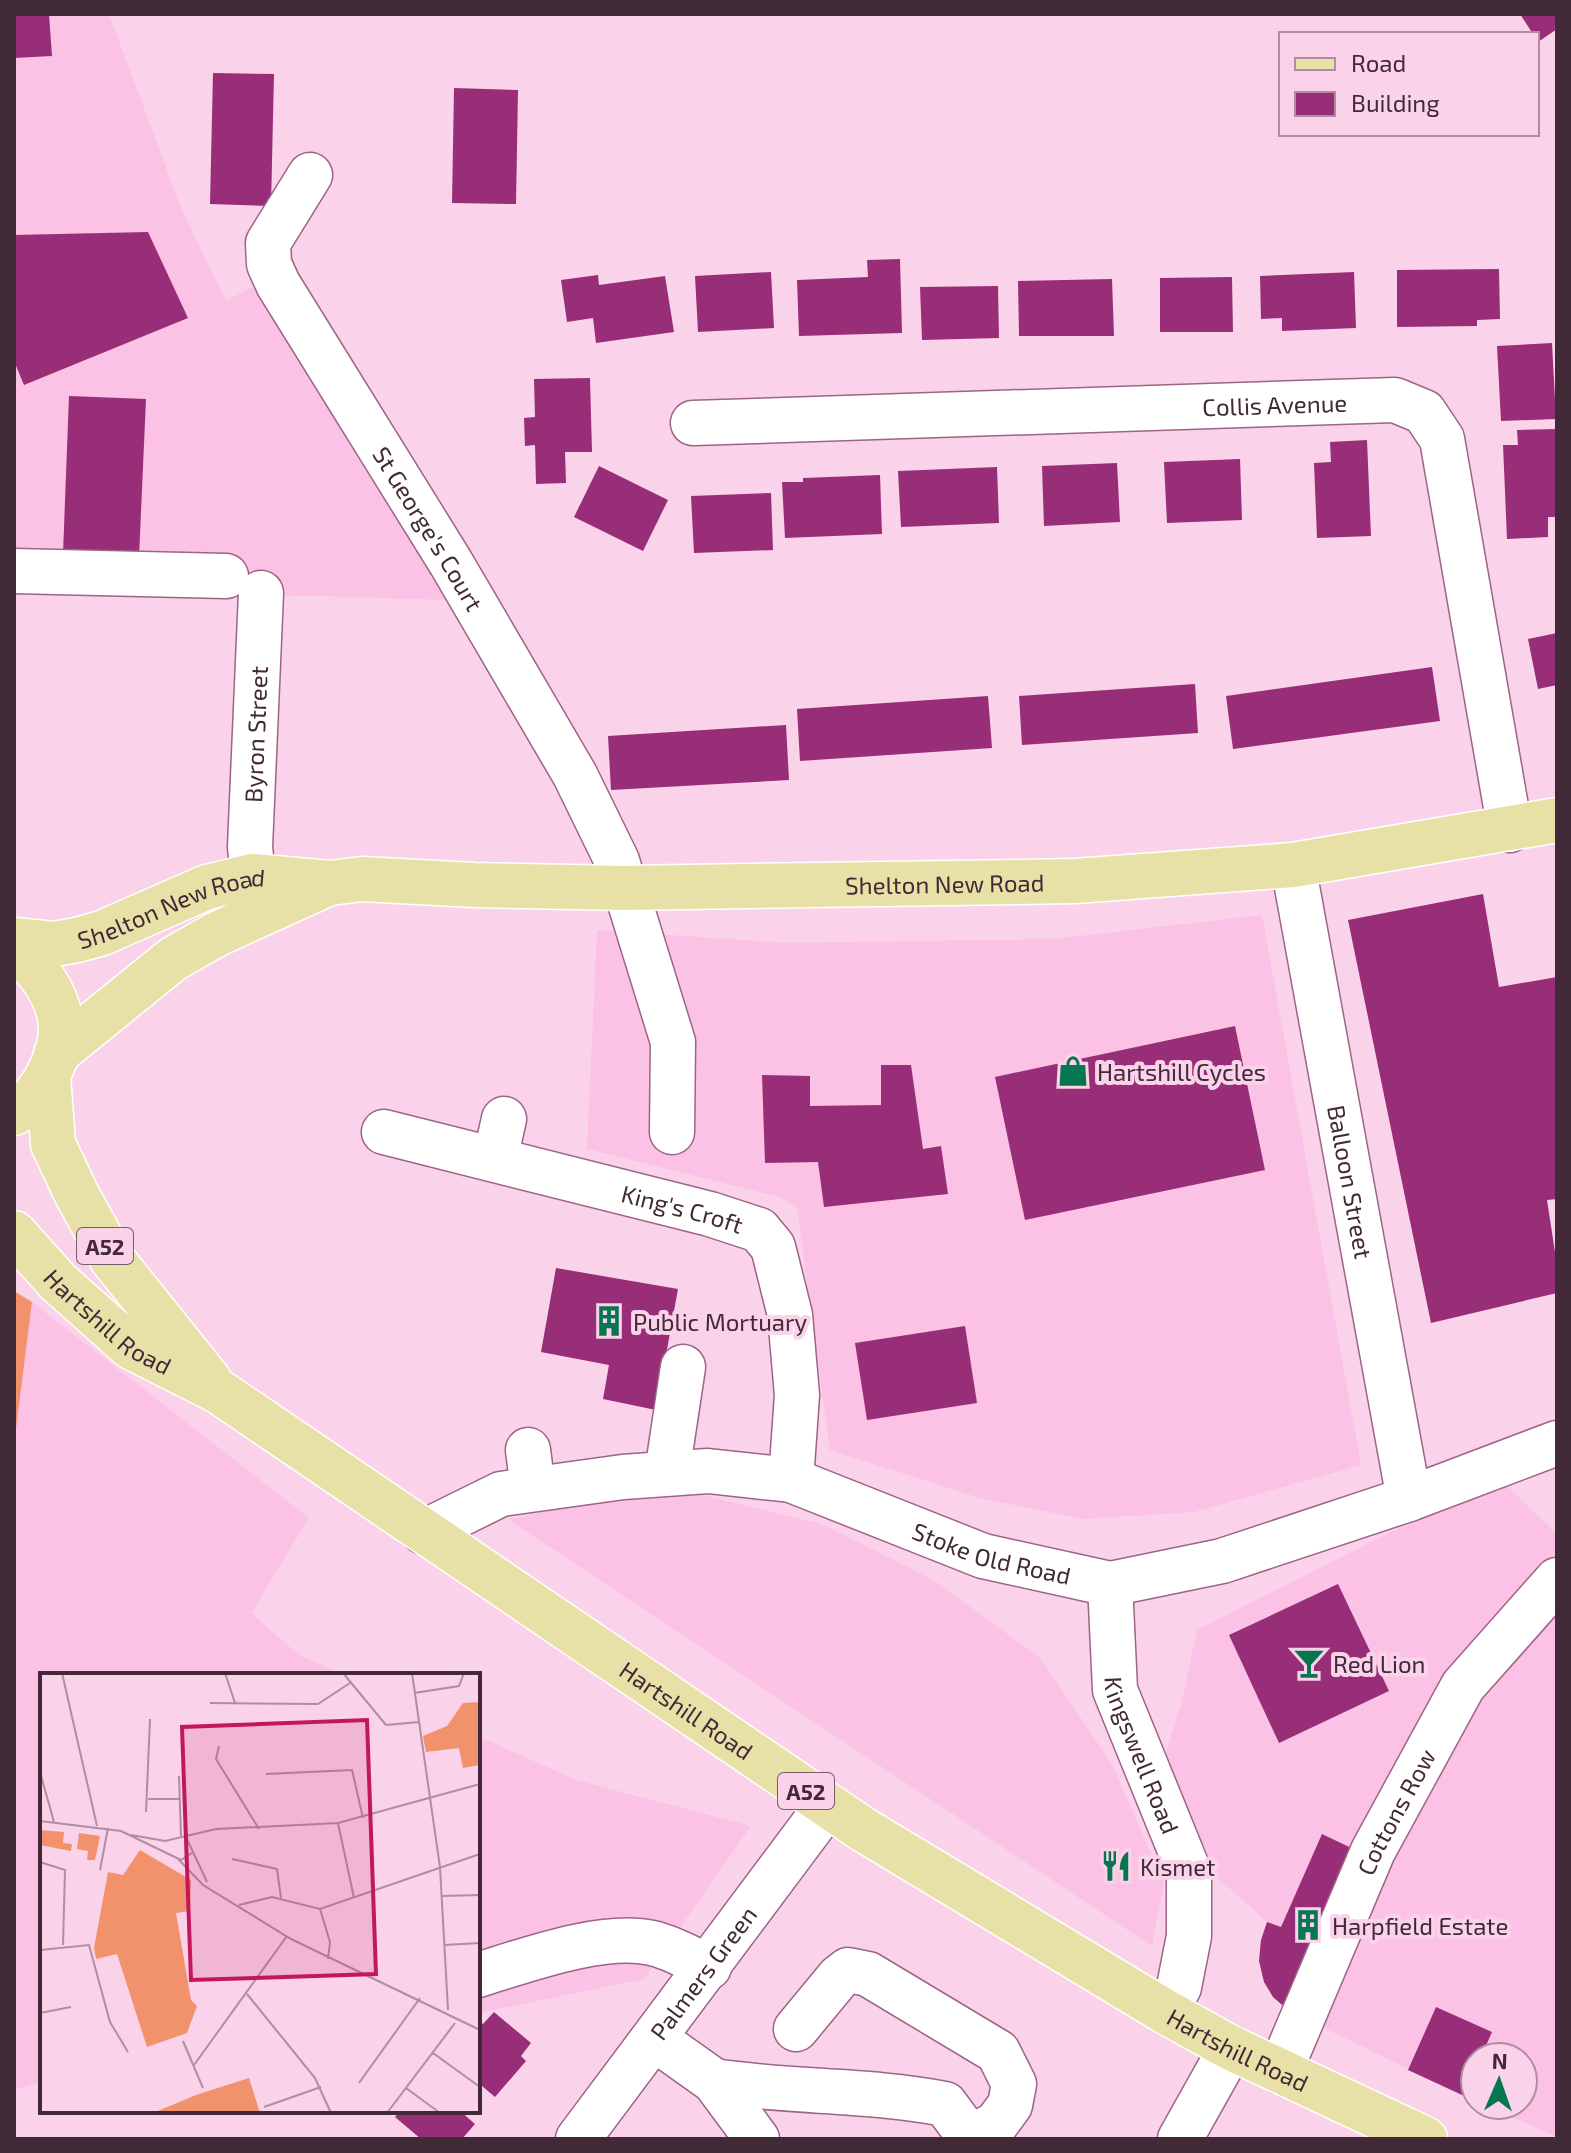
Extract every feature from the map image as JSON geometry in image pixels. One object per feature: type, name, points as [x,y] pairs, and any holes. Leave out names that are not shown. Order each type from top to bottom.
[{"type":"main road","name":"Shelton New Road","points":[[14,940],[54,944],[77,940],[102,933],[207,887],[253,876],[330,883],[362,879],[623,888],[1075,881],[1293,865],[1557,820]]},
{"type":"main road","name":"Shelton New Road","points":[[14,1113],[33,1098],[52,1064],[173,959],[217,934],[330,883]]},
{"type":"main road","name":"A52","points":[[14,950],[27,958],[43,979],[59,1010],[60,1033],[52,1064]]},
{"type":"main road","name":"Hartshill Road","points":[[52,1064],[53,1144],[98,1233],[112,1259],[218,1391]]},
{"type":"main road","name":"Hartshill Road","points":[[14,1233],[58,1282],[131,1347],[218,1391],[827,1806],[1166,2012],[1231,2048],[1425,2139]]},
{"type":"street","name":"St George's Court","points":[[310,175],[268,243],[269,264],[278,284],[451,563],[575,775],[617,861],[673,1042],[672,1132]]},
{"type":"street","name":"Collis Avenue","points":[[693,423],[1395,400],[1424,412],[1442,439],[1510,830]]},
{"type":"street","name":"Byron Street","points":[[14,571],[244,584],[253,876]]},
{"type":"street","name":"Balloon Street","points":[[1293,865],[1409,1499]]},
{"type":"street","name":"King's Croft","points":[[384,1132],[499,1139],[759,1230],[773,1247],[790,1315],[797,1395],[791,1480]]},
{"type":"street","points":[[667,1473],[683,1367]]},
{"type":"street","name":"Stoke Old Road","points":[[424,1532],[501,1494],[531,1470],[708,1471],[791,1480],[983,1556],[1110,1584],[1222,1561],[1409,1499],[1557,1443]]},
{"type":"street","name":"Cottons Row","points":[[1280,2071],[1373,1851],[1463,1686],[1557,1580]]},
{"type":"street","name":"Kingswell Road","points":[[1110,1584],[1115,1690],[1189,1872],[1189,1936],[1179,1987],[1166,2012]]},
{"type":"street","name":"Palmers Green","points":[[578,2139],[827,1806]]},
{"type":"street","points":[[480,1974],[542,1955],[621,1939],[654,1943],[709,1967]]},
{"type":"street","points":[[714,2081],[760,2088],[900,2095],[945,2104],[971,2138],[996,2124],[1010,2105],[1014,2084],[998,2052],[868,1974],[848,1970],[796,2029]]},
{"type":"street","points":[[655,2039],[714,2081],[757,2139]]},
{"type":"street","points":[[1180,2139],[1231,2048]]},
{"type":"shaded area","points":[[14,14],[109,14],[181,208],[226,301],[252,287],[447,600],[14,587]]},
{"type":"shaded area","points":[[1262,915],[1361,1465],[1194,1512],[1083,1519],[980,1498],[830,1450],[797,1208],[779,1197],[587,1149],[597,930],[787,943],[1053,939]]},
{"type":"shaded area","points":[[14,1291],[32,1302],[14,1445]]},
{"type":"shaded area","points":[[32,1302],[309,1518],[251,1613],[299,1655],[339,1673],[40,1673],[40,2083],[14,2090],[14,1446]]},
{"type":"shaded area","points":[[1503,1482],[1557,1534],[1557,2137],[1521,2121],[1539,2121],[1539,2041],[1459,2041],[1459,2093],[1295,2014],[1273,1997],[1264,1982],[1259,1961],[1267,1922],[1218,1878],[1165,1756],[1183,1697],[1197,1630],[1389,1533]]},
{"type":"shaded area","points":[[702,1495],[822,1524],[935,1581],[1040,1658],[1112,1764],[1164,1882],[1152,1946],[509,1520],[575,1504]]},
{"type":"shaded area","points":[[480,1737],[576,1780],[751,1826],[644,1979],[480,2013]]},
{"type":"building","points":[[14,14],[49,14],[52,56],[14,58]]},
{"type":"building","points":[[1520,14],[1557,14],[1557,29],[1539,41],[1539,32],[1532,32]]},
{"type":"building","points":[[213,73],[274,74],[271,206],[210,204]]},
{"type":"building","points":[[454,88],[518,90],[516,204],[452,203]]},
{"type":"building","points":[[148,232],[188,318],[24,385],[14,361],[14,235]]},
{"type":"building","points":[[900,259],[902,333],[799,336],[797,280],[868,277],[867,260]]},
{"type":"building","points":[[1499,269],[1500,319],[1477,320],[1477,326],[1397,327],[1397,270]]},
{"type":"building","points":[[771,272],[774,328],[698,332],[695,276]]},
{"type":"building","points":[[1354,272],[1356,328],[1282,331],[1282,318],[1261,319],[1260,276]]},
{"type":"building","points":[[598,275],[599,285],[665,276],[674,332],[596,343],[593,318],[567,322],[561,280]]},
{"type":"building","points":[[1232,277],[1233,332],[1160,332],[1160,278]]},
{"type":"building","points":[[1112,279],[1114,336],[1019,336],[1018,281]]},
{"type":"building","points":[[998,286],[999,338],[922,340],[920,287]]},
{"type":"building","points":[[1552,343],[1556,419],[1501,421],[1497,346]]},
{"type":"building","points":[[590,378],[592,452],[565,452],[566,483],[536,484],[535,445],[525,446],[524,418],[535,417],[534,379]]},
{"type":"building","points":[[69,396],[146,399],[139,557],[63,554]]},
{"type":"building","points":[[1557,429],[1557,517],[1548,517],[1548,537],[1507,539],[1503,445],[1518,445],[1517,430]]},
{"type":"building","points":[[1367,440],[1371,536],[1317,538],[1314,463],[1331,462],[1330,442]]},
{"type":"building","points":[[1240,459],[1242,520],[1167,523],[1164,462]]},
{"type":"building","points":[[1117,463],[1120,522],[1044,526],[1042,466]]},
{"type":"building","points":[[599,466],[668,500],[643,551],[574,517]]},
{"type":"building","points":[[997,467],[999,523],[901,527],[898,471]]},
{"type":"building","points":[[880,475],[882,534],[785,538],[782,482],[803,482],[803,478]]},
{"type":"building","points":[[771,493],[773,550],[694,553],[691,496]]},
{"type":"building","points":[[1557,633],[1557,685],[1538,689],[1528,639]]},
{"type":"building","points":[[1432,667],[1440,721],[1233,749],[1226,696]]},
{"type":"building","points":[[1195,684],[1198,733],[1022,745],[1019,696]]},
{"type":"building","points":[[988,696],[992,748],[800,761],[797,709]]},
{"type":"building","points":[[786,725],[789,780],[611,790],[608,736]]},
{"type":"building","points":[[1483,894],[1499,987],[1557,977],[1557,1199],[1547,1200],[1557,1265],[1557,1293],[1431,1323],[1348,920]]},
{"type":"building","points":[[1235,1026],[1265,1170],[1025,1220],[995,1077]]},
{"type":"building","points":[[881,1065],[911,1065],[923,1149],[941,1146],[948,1194],[824,1207],[818,1162],[765,1163],[762,1075],[810,1076],[810,1106],[881,1105]]},
{"type":"building","name":"Public Mortuary","points":[[556,1268],[678,1289],[656,1410],[603,1399],[609,1365],[541,1352]]},
{"type":"building","points":[[965,1326],[977,1403],[867,1420],[855,1343]]},
{"type":"building","name":"Red Lion","points":[[1338,1584],[1389,1691],[1279,1743],[1229,1635]]},
{"type":"building","name":"Harpfield Estate","points":[[1322,1834],[1364,1854],[1289,2011],[1273,1997],[1264,1982],[1259,1961],[1261,1940],[1267,1922],[1281,1927]]},
{"type":"building","points":[[1436,2007],[1492,2032],[1488,2041],[1459,2041],[1459,2094],[1408,2070]]},
{"type":"building","points":[[494,2012],[531,2043],[521,2056],[526,2061],[495,2097],[482,2086],[480,2088],[480,2022],[483,2024]]},
{"type":"building","points":[[398,2113],[462,2113],[475,2124],[462,2139],[421,2139],[395,2117]]},
{"type":"place","name":"Hartshill Cycles","points":[[1073,1071]]},
{"type":"place","name":"Public Mortuary","points":[[609,1321]]},
{"type":"place","name":"Red Lion","points":[[1309,1663]]},
{"type":"place","name":"Kismet","points":[[1116,1866]]},
{"type":"place","name":"Harpfield Estate","points":[[1308,1925]]}]
